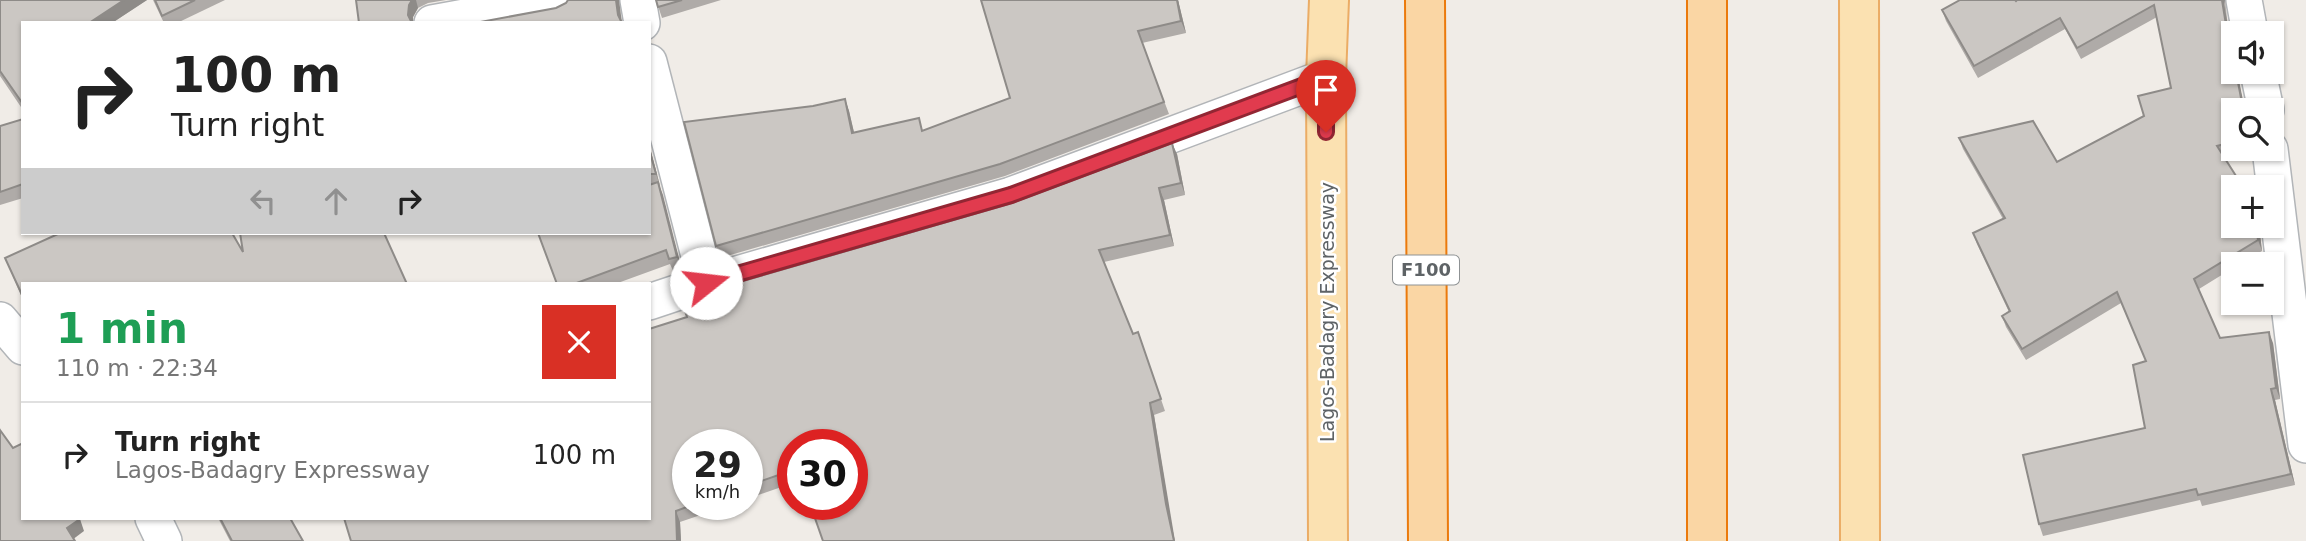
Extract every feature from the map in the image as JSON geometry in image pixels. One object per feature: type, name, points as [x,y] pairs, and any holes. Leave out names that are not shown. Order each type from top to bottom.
[{"type":"highway","name":"F100","points":[[1425,0],[1428,541]]},
{"type":"highway","points":[[1707,0],[1707,541]]},
{"type":"main road","name":"Lagos-Badagry Expressway","points":[[1328,541],[1326,77],[1329,0]]},
{"type":"main road","points":[[1859,0],[1860,541]]},
{"type":"street","points":[[443,21],[557,0]]},
{"type":"street","points":[[639,0],[642,21]]},
{"type":"street","points":[[2244,0],[2248,21]]},
{"type":"street","points":[[651,70],[706,283]]},
{"type":"street","points":[[651,301],[1011,195],[1326,77]]},
{"type":"street","points":[[2271,161],[2306,445]]},
{"type":"street","points":[[0,320],[21,345]]},
{"type":"street","points":[[154,520],[164,541]]},
{"type":"building","points":[[0,0],[124,0],[92,21],[21,21],[21,101],[0,71]]},
{"type":"building","points":[[155,0],[195,0],[162,16]]},
{"type":"building","points":[[356,0],[412,0],[408,15],[411,21],[359,21]]},
{"type":"building","points":[[568,0],[616,0],[621,21],[486,21],[556,8]]},
{"type":"building","points":[[656,0],[682,0],[658,7]]},
{"type":"building","points":[[981,0],[1177,0],[1181,21],[1138,31],[1164,102],[1000,164],[716,246],[684,122],[813,106],[845,99],[852,133],[919,118],[922,131],[1010,98]]},
{"type":"building","points":[[1960,0],[2222,0],[2225,21],[2221,21],[2221,84],[2238,84],[2241,98],[2221,98],[2221,145],[2217,146],[2221,152],[2221,161],[2227,161],[2235,175],[2221,175],[2221,238],[2258,240],[2238,252],[2221,252],[2221,263],[2194,279],[2220,338],[2269,332],[2276,388],[2271,389],[2291,474],[2198,495],[2196,489],[2039,524],[2023,455],[2145,428],[2133,365],[2146,361],[2117,292],[2022,349],[2002,316],[2010,311],[1973,233],[2005,218],[1959,138],[2033,121],[2057,162],[2144,116],[2138,96],[2171,88],[2154,5],[2077,48],[2060,18],[1974,66],[1942,10]]},
{"type":"building","points":[[21,120],[21,185],[0,192],[0,126]]},
{"type":"building","points":[[1172,143],[1181,183],[1159,188],[1170,235],[1099,250],[1133,334],[1138,332],[1161,399],[1150,403],[1174,541],[823,541],[816,520],[868,520],[868,429],[777,429],[777,476],[763,480],[763,429],[672,429],[672,520],[676,520],[677,541],[351,541],[345,520],[651,520],[651,328],[687,317],[681,299],[1012,203]]},
{"type":"building","points":[[651,156],[656,174],[651,174]]},
{"type":"building","points":[[658,182],[677,257],[669,259],[666,250],[579,282],[556,282],[539,235],[651,235],[651,184]]},
{"type":"building","points":[[56,235],[233,235],[243,252],[240,235],[385,235],[406,282],[21,282],[21,293],[5,258]]},
{"type":"building","points":[[0,430],[13,448],[21,444],[21,520],[79,520],[67,528],[75,541],[0,541]]},
{"type":"building","points":[[221,520],[291,520],[303,541],[232,541]]},
{"type":"route","points":[[706,283],[1011,195],[1326,77],[1326,132]]}]
